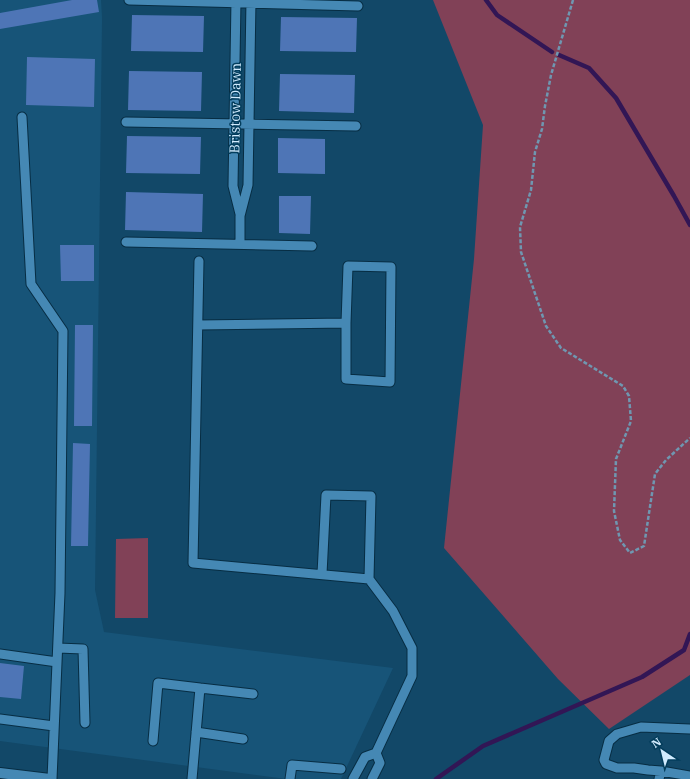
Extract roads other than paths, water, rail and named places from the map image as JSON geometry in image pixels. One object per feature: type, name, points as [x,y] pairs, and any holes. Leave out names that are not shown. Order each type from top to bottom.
[{"type":"main road","points":[[0,774],[51,779]]},
{"type":"lane","points":[[130,0],[236,1],[358,6]]},
{"type":"lane","name":"Bristow Dawn","points":[[236,1],[233,186],[240,216],[240,244]]},
{"type":"lane","name":"Bristow Dawn","points":[[240,216],[248,184],[251,2]]},
{"type":"lane","points":[[22,117],[31,284],[63,331],[60,593],[51,779]]},
{"type":"lane","points":[[126,122],[356,126]]},
{"type":"lane","points":[[126,242],[312,246]]},
{"type":"lane","points":[[199,261],[193,564],[369,579]]},
{"type":"lane","points":[[348,266],[392,267],[390,382],[346,379],[346,323],[348,266]]},
{"type":"lane","points":[[198,325],[346,323]]},
{"type":"lane","points":[[322,574],[326,494],[371,496],[369,579],[393,611],[412,648],[412,676],[376,753],[365,757],[353,779]]},
{"type":"lane","points":[[58,648],[83,649],[85,723]]},
{"type":"lane","points":[[0,654],[57,662]]},
{"type":"lane","points":[[153,741],[158,684],[253,694]]},
{"type":"lane","points":[[192,779],[200,688]]},
{"type":"lane","points":[[0,719],[54,726]]},
{"type":"lane","points":[[690,729],[641,727],[616,734],[609,741],[604,760],[606,764],[617,768],[648,770],[660,775],[690,776]]},
{"type":"lane","points":[[196,732],[243,739]]},
{"type":"lane","points":[[372,779],[380,763],[376,753]]},
{"type":"lane","points":[[290,779],[292,765],[341,769]]},
{"type":"waterway","points":[[486,0],[497,15],[552,52]]},
{"type":"waterway","points":[[559,55],[589,68],[616,98],[690,225]]},
{"type":"waterway","points":[[436,779],[483,746],[642,677],[684,650],[690,634]]}]
